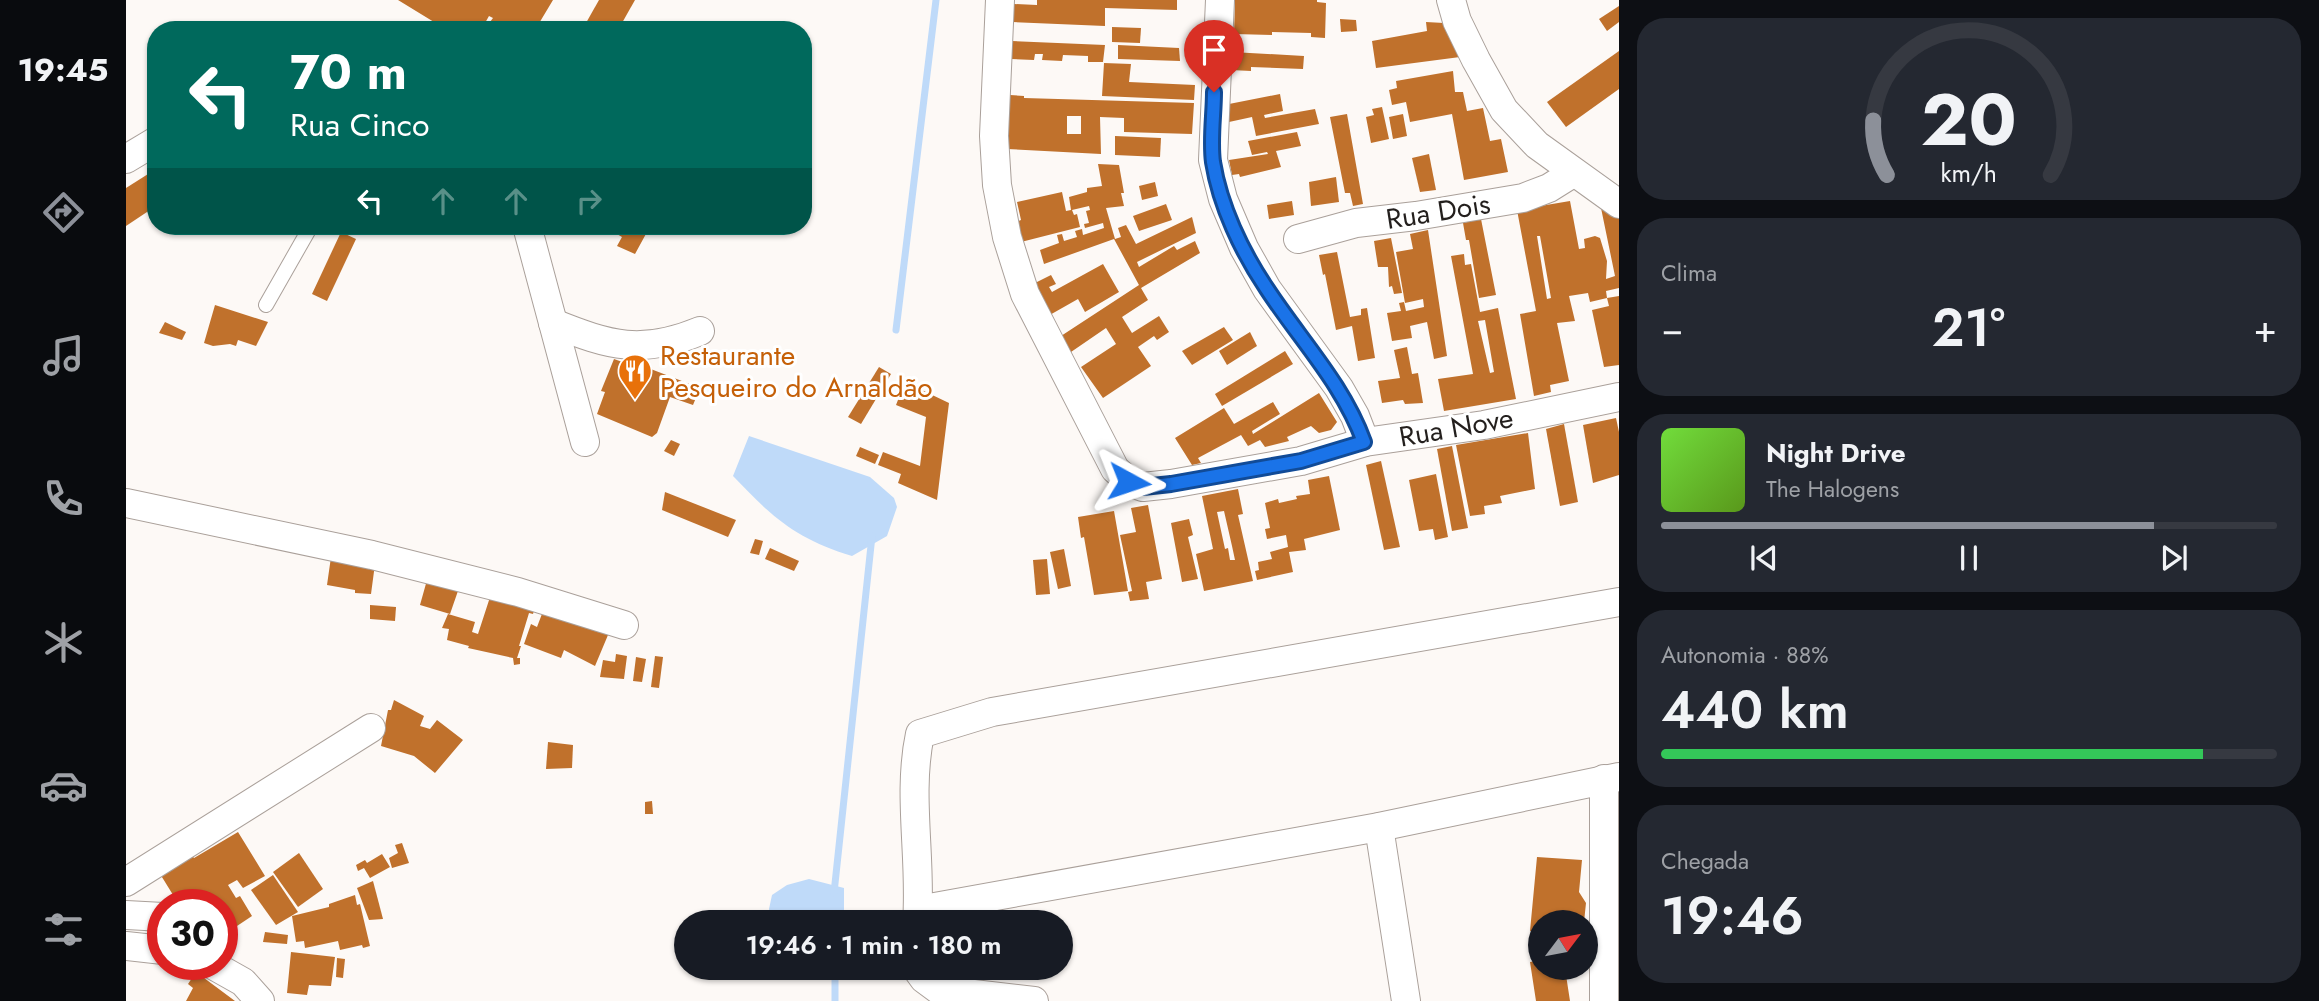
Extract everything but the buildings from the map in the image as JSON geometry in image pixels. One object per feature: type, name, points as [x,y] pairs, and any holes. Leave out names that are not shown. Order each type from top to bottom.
[{"type":"street","name":"Rua Nove","points":[[1000,0],[993,136],[997,185],[1007,237],[1025,294],[1115,468],[1129,482],[1143,487],[1171,484],[1301,461],[1364,442],[1484,425],[1619,397]]},
{"type":"street","points":[[1220,0],[1213,160],[1223,199],[1244,248],[1267,289],[1339,388],[1355,416],[1364,442]]},
{"type":"street","points":[[1451,0],[1457,22],[1504,110],[1537,145],[1619,204]]},
{"type":"street","points":[[126,159],[147,146]]},
{"type":"street","name":"Rua Dois","points":[[1298,239],[1356,223],[1523,198],[1549,188],[1573,173]]},
{"type":"street","points":[[529,235],[585,442]]},
{"type":"street","points":[[553,323],[584,336],[614,344],[646,346],[672,342],[700,331]]},
{"type":"street","points":[[126,503],[372,555],[518,592],[624,625]]},
{"type":"street","points":[[917,910],[915,759],[920,734],[992,712],[1619,602]]},
{"type":"street","points":[[126,882],[371,728]]},
{"type":"street","points":[[948,910],[1379,827],[1612,778],[1604,1001]]},
{"type":"street","points":[[1379,827],[1406,1001]]},
{"type":"street","points":[[126,915],[147,916]]},
{"type":"street","points":[[126,946],[147,948]]},
{"type":"street","points":[[238,979],[260,1001]]},
{"type":"street","points":[[925,980],[939,990],[1034,1001]]},
{"type":"lane","points":[[266,305],[306,235]]},
{"type":"water","points":[[749,436],[870,477],[894,498],[897,507],[887,536],[852,556],[815,542],[786,525],[733,476]]},
{"type":"water","points":[[809,879],[844,888],[844,910],[769,910],[772,895],[787,885]]},
{"type":"waterway","points":[[896,330],[936,0]]},
{"type":"waterway","points":[[834,893],[872,536]]},
{"type":"waterway","points":[[835,980],[835,1001]]},
{"type":"place","name":"Restaurante Pesqueiro do Arnaldão","points":[[635,401]]},
{"type":"route","points":[[1129,482],[1143,487],[1171,484],[1301,461],[1364,442],[1355,416],[1339,388],[1267,289],[1231,221],[1213,160],[1214,92]]}]
